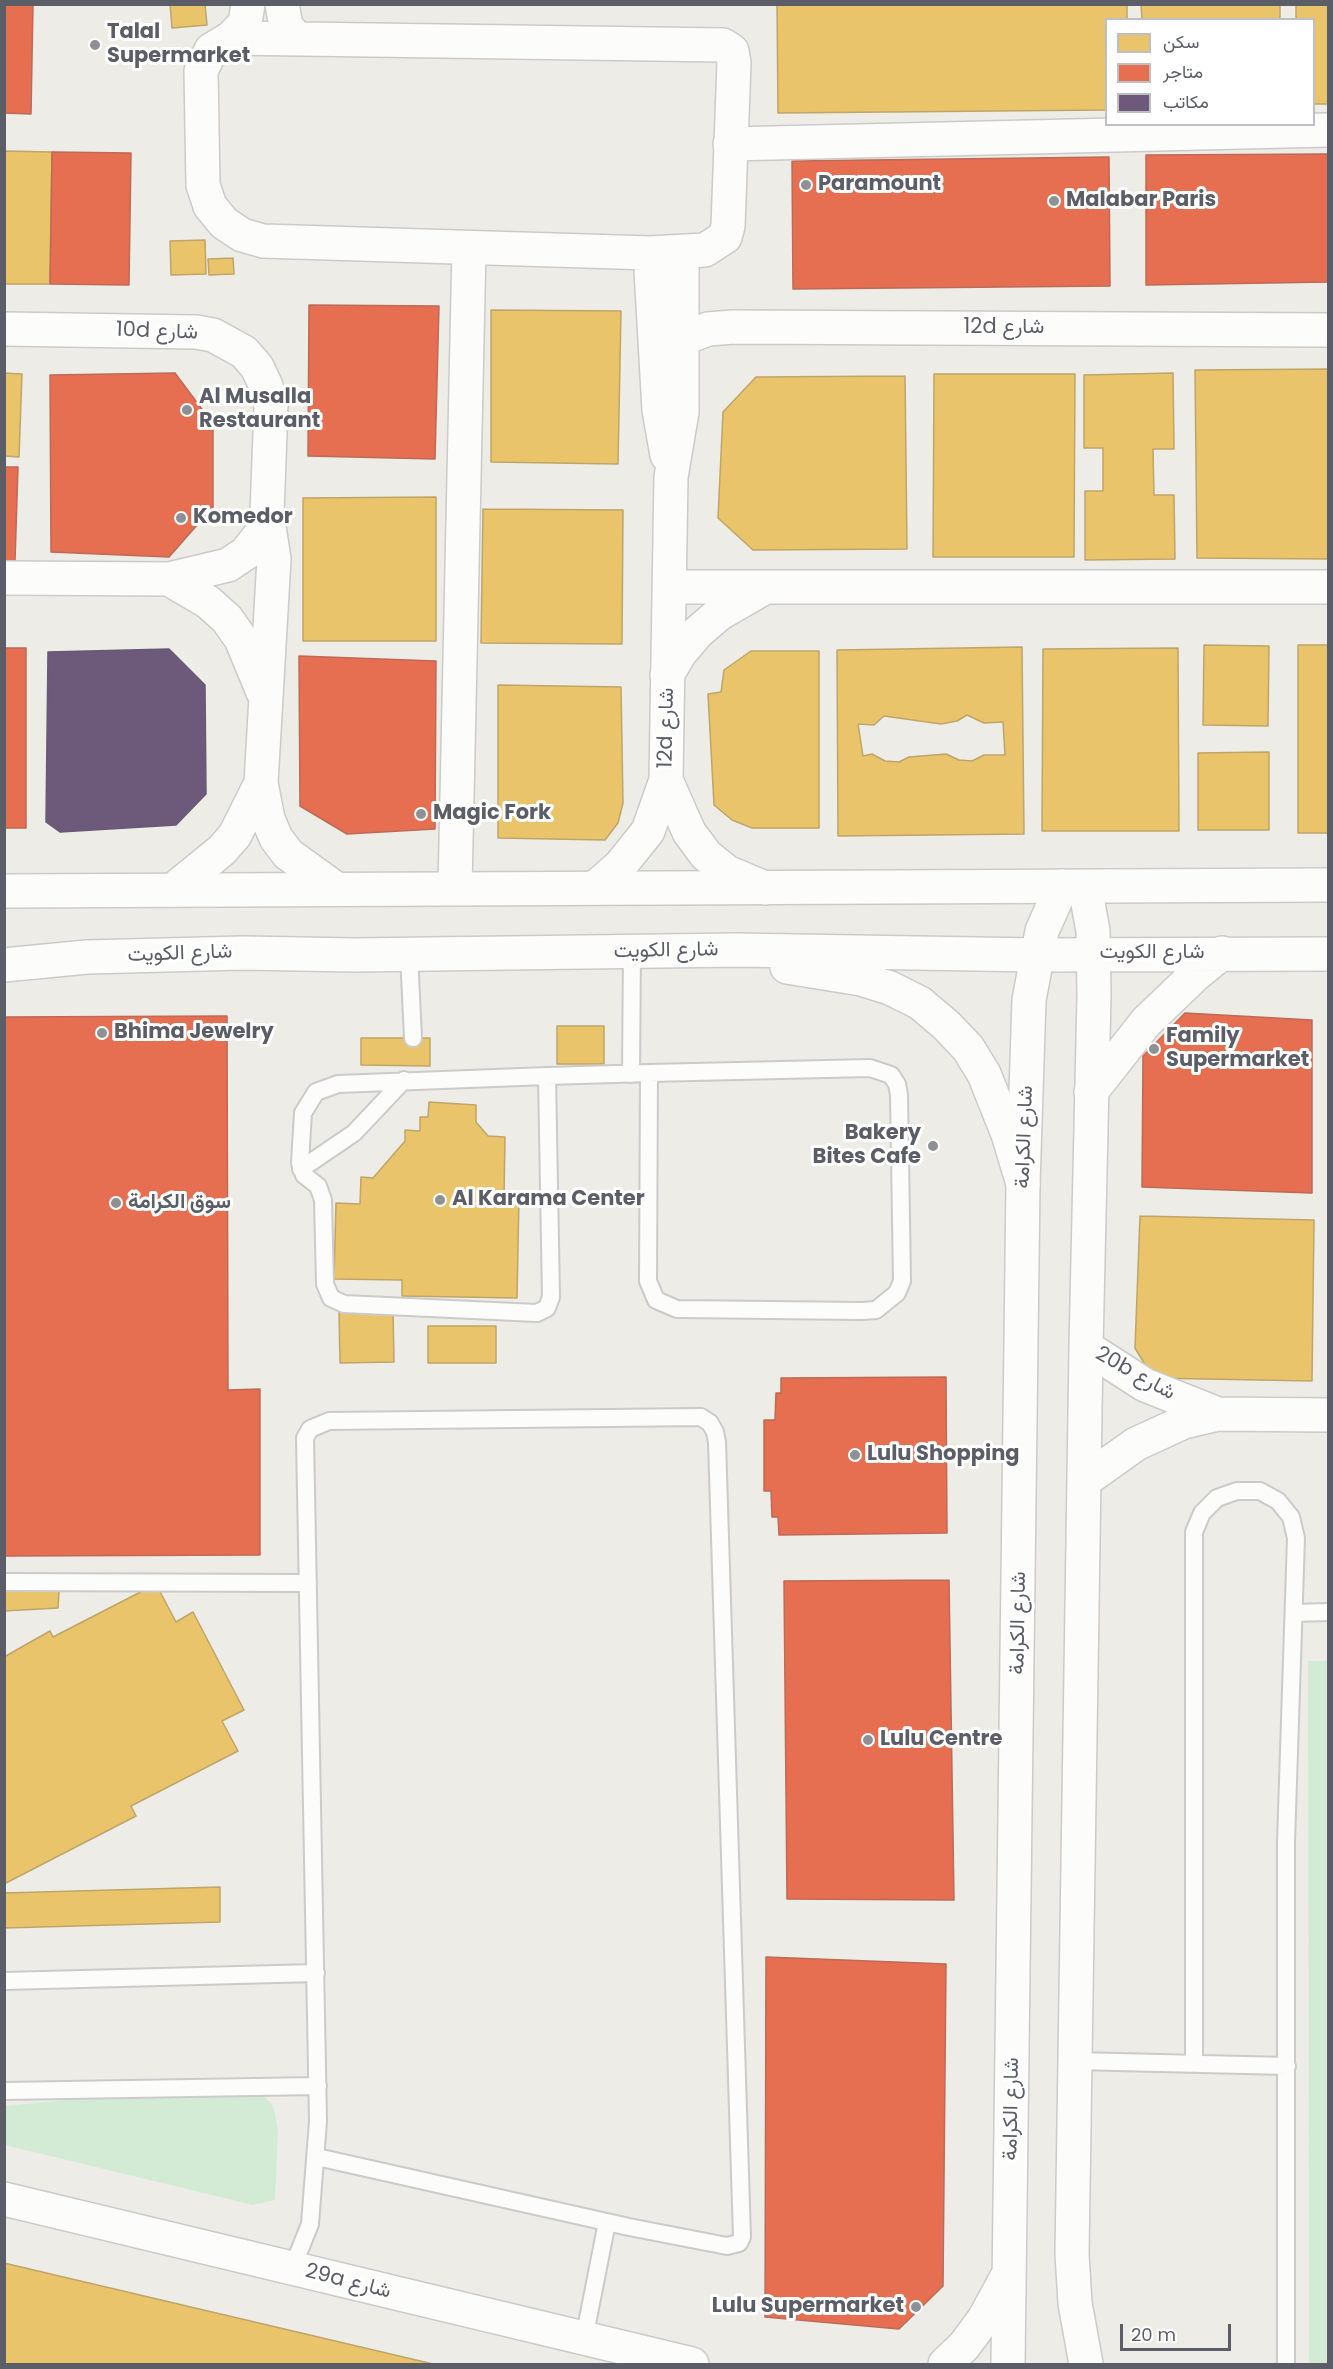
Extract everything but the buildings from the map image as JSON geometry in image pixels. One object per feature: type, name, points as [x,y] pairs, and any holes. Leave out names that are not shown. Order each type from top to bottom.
[{"type":"street","points":[[231,38],[723,45],[732,51],[734,63],[728,226],[724,237],[705,250],[666,253],[263,241],[242,235],[224,223],[210,206],[203,185],[201,71],[211,50],[231,38],[245,23],[248,4]]},
{"type":"street","points":[[282,4],[286,26],[297,39]]},
{"type":"street","points":[[730,144],[1329,130]]},
{"type":"street","points":[[455,888],[469,248]]},
{"type":"street","name":"12d شارع","points":[[595,888],[620,866],[648,831],[666,780],[671,477],[682,422],[682,339],[666,253]]},
{"type":"street","name":"12d شارع","points":[[666,253],[659,410],[671,477]]},
{"type":"street","name":"12d شارع","points":[[682,339],[708,329],[733,327],[1329,330]]},
{"type":"street","name":"10d شارع","points":[[4,329],[196,332],[230,342],[257,367],[266,386],[271,406],[267,514],[274,558],[261,783],[268,819],[276,838],[288,854],[335,888]]},
{"type":"street","name":"10d شارع","points":[[4,578],[169,579],[228,566],[246,553],[260,535],[267,514]]},
{"type":"street","name":"10d شارع","points":[[169,579],[208,602],[227,619],[241,639],[266,699]]},
{"type":"street","name":"12d شارع","points":[[669,587],[1329,587]]},
{"type":"street","name":"12d شارع","points":[[667,675],[680,653],[698,632],[719,614],[766,587]]},
{"type":"street","name":"12d شارع","points":[[666,780],[689,832],[706,855],[727,872],[765,888]]},
{"type":"street","name":"10d شارع","points":[[173,890],[222,850],[235,835],[261,783]]},
{"type":"street","points":[[4,891],[1329,885]]},
{"type":"street","points":[[1073,886],[1090,909],[1094,953],[1073,2276],[1079,2330],[1086,2364]]},
{"type":"street","name":"شارع الكرامة","points":[[1008,2364],[1023,1184],[1029,1000],[1042,931],[1073,886]]},
{"type":"street","points":[[737,950],[780,965],[861,979],[890,988],[929,1010],[968,1048],[984,1074],[1008,1134],[1023,1184]]},
{"type":"street","name":"شارع الكويت","points":[[4,965],[87,957],[171,954],[737,950],[1036,955],[1094,953],[1329,954]]},
{"type":"street","points":[[1091,1092],[1146,1022],[1195,975],[1222,954]]},
{"type":"street","name":"20b شارع","points":[[1086,1347],[1145,1385],[1218,1414]]},
{"type":"street","name":"20b شارع","points":[[1084,1481],[1136,1444],[1160,1432],[1218,1414],[1329,1415]]},
{"type":"street","name":"29a شارع","points":[[4,2199],[684,2364]]},
{"type":"street","points":[[945,2364],[964,2346],[984,2319],[1009,2273]]},
{"type":"lane","points":[[631,1074],[632,951]]},
{"type":"lane","points":[[409,954],[413,1038]]},
{"type":"lane","points":[[547,1076],[551,1297],[550,1303],[542,1312],[344,1304],[331,1298],[325,1284],[323,1200],[318,1186],[309,1180],[301,1169],[299,1156],[303,1113],[316,1092],[338,1084],[412,1075],[547,1076],[870,1068],[891,1076],[897,1084],[899,1095],[902,1281],[897,1293],[888,1303],[876,1310],[862,1311],[676,1309],[656,1300],[650,1292],[648,1281],[649,1074]]},
{"type":"lane","points":[[301,1169],[354,1133],[412,1075]]},
{"type":"lane","points":[[292,2269],[310,2224],[318,2157],[305,1438],[310,1429],[319,1423],[701,1417],[710,1423],[715,1432],[742,2237],[739,2243],[727,2246],[607,2222],[318,2157]]},
{"type":"lane","points":[[1194,2063],[1192,1550],[1194,1533],[1202,1513],[1217,1498],[1237,1491],[1260,1491],[1278,1501],[1291,1517],[1296,1538],[1286,1842],[1286,2364]]},
{"type":"lane","points":[[4,1582],[308,1583]]},
{"type":"lane","points":[[1295,1613],[1329,1612]]},
{"type":"lane","points":[[4,1981],[316,1972]]},
{"type":"lane","points":[[1075,2061],[1287,2066]]},
{"type":"lane","points":[[4,2091],[318,2086]]},
{"type":"lane","points":[[584,2339],[607,2222]]},
{"type":"green space","points":[[1308,1661],[1328,1661],[1328,2364],[1309,2364]]},
{"type":"green space","points":[[229,2084],[258,2089],[273,2106],[278,2129],[275,2200],[253,2205],[5,2145],[5,2106]]},
{"type":"place","name":"Talal Supermarket","points":[[95,45]]},
{"type":"place","name":"Paramount","points":[[806,185]]},
{"type":"place","name":"Malabar Paris","points":[[1054,201]]},
{"type":"place","name":"Al Musalla Restaurant","points":[[187,410]]},
{"type":"place","name":"Komedor","points":[[181,518]]},
{"type":"place","name":"Magic Fork","points":[[421,814]]},
{"type":"place","name":"Bhima Jewelry","points":[[102,1033]]},
{"type":"place","name":"Family Supermarket","points":[[1154,1049]]},
{"type":"place","name":"Bakery Bites Cafe","points":[[933,1146]]},
{"type":"place","name":"Al Karama Center","points":[[440,1200]]},
{"type":"place","name":"سوق الكرامة","points":[[116,1203]]},
{"type":"place","name":"Lulu Shopping","points":[[855,1455]]},
{"type":"place","name":"Lulu Centre","points":[[868,1740]]},
{"type":"place","name":"Lulu Supermarket","points":[[916,2307]]}]
